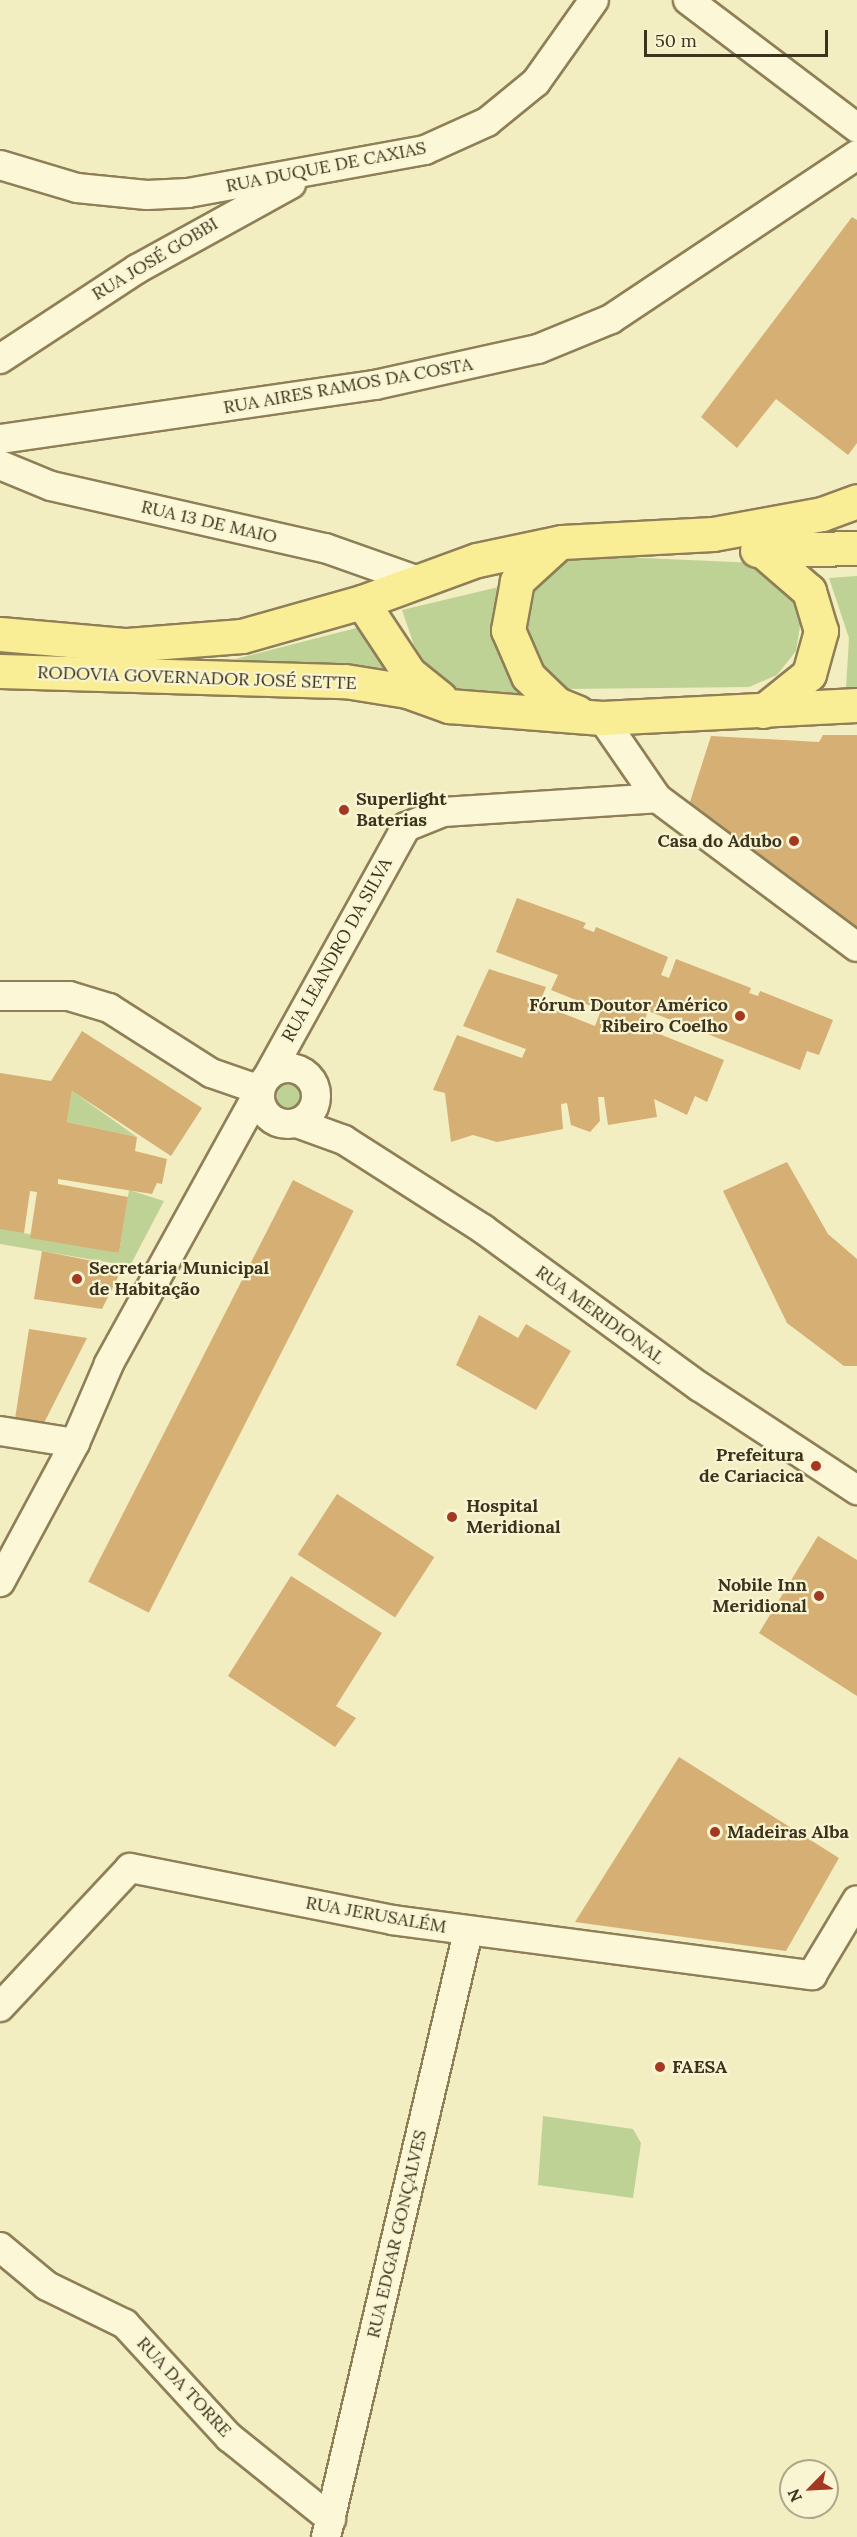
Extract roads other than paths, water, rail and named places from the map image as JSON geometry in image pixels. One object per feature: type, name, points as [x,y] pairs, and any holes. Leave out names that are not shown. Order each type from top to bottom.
[{"type":"main road","name":"RODOVIA GOVERNADOR JOSÉ SETTE","points":[[0,634],[128,645],[242,636],[362,602],[477,560],[562,542],[713,534],[822,513],[857,501]]},
{"type":"main road","points":[[713,534],[764,552],[857,548]]},
{"type":"main road","points":[[562,542],[539,556],[517,581],[508,630],[516,654],[540,689],[557,704],[602,718]]},
{"type":"main road","points":[[761,712],[809,674],[821,631],[808,591],[764,552]]},
{"type":"main road","points":[[362,602],[409,672],[449,706]]},
{"type":"main road","name":"RODOVIA GOVERNADOR JOSÉ SETTE","points":[[0,671],[345,681],[407,691],[449,706],[602,718],[761,712],[857,705]]},
{"type":"street","name":"RUA DUQUE DE CAXIAS","points":[[0,165],[77,188],[147,195],[317,170],[425,150],[488,122],[536,82],[594,0]]},
{"type":"street","points":[[688,0],[857,128]]},
{"type":"street","name":"RUA AIRES RAMOS DA COSTA","points":[[0,440],[375,385],[538,349],[610,319],[857,155]]},
{"type":"street","name":"RUA JOSÉ GOBBI","points":[[0,359],[137,269],[317,170]]},
{"type":"street","name":"RUA 13 DE MAIO","points":[[0,465],[51,486],[325,548],[418,581]]},
{"type":"street","points":[[602,718],[657,798],[857,947]]},
{"type":"street","name":"RUA LEANDRO DA SILVA","points":[[0,1582],[75,1443],[109,1364],[406,827],[443,812],[657,798]]},
{"type":"street","points":[[0,996],[69,996],[109,1008],[211,1073],[264,1083],[289,1067],[313,1082]]},
{"type":"street","points":[[292,1030],[298,1062],[313,1082],[344,1140]]},
{"type":"street","points":[[264,1083],[270,1118],[297,1123],[315,1105],[313,1082]]},
{"type":"street","name":"RUA MERIDIONAL","points":[[297,1123],[344,1140],[483,1229],[700,1387],[857,1490]]},
{"type":"street","points":[[0,1431],[75,1443]]},
{"type":"street","name":"RUA JERUSALÉM","points":[[0,2007],[130,1868],[468,1932],[812,1975],[857,1900]]},
{"type":"street","name":"RUA EDGAR GONÇALVES","points":[[328,2528],[468,1932]]},
{"type":"street","name":"RUA DA TORRE","points":[[0,2247],[47,2286],[125,2325],[229,2437],[328,2528]]},
{"type":"place","name":"Superlight Baterias","points":[[344,810]]},
{"type":"place","name":"Casa do Adubo","points":[[794,841]]},
{"type":"place","name":"Fórum Doutor Américo Ribeiro Coelho","points":[[740,1016]]},
{"type":"place","name":"Secretaria Municipal de Habitação","points":[[77,1279]]},
{"type":"place","name":"Prefeitura de Cariacica","points":[[816,1466]]},
{"type":"place","name":"Hospital Meridional","points":[[452,1517]]},
{"type":"place","name":"Nobile Inn Meridional","points":[[819,1596]]},
{"type":"place","name":"Madeiras Alba","points":[[715,1832]]},
{"type":"place","name":"FAESA","points":[[660,2067]]}]
